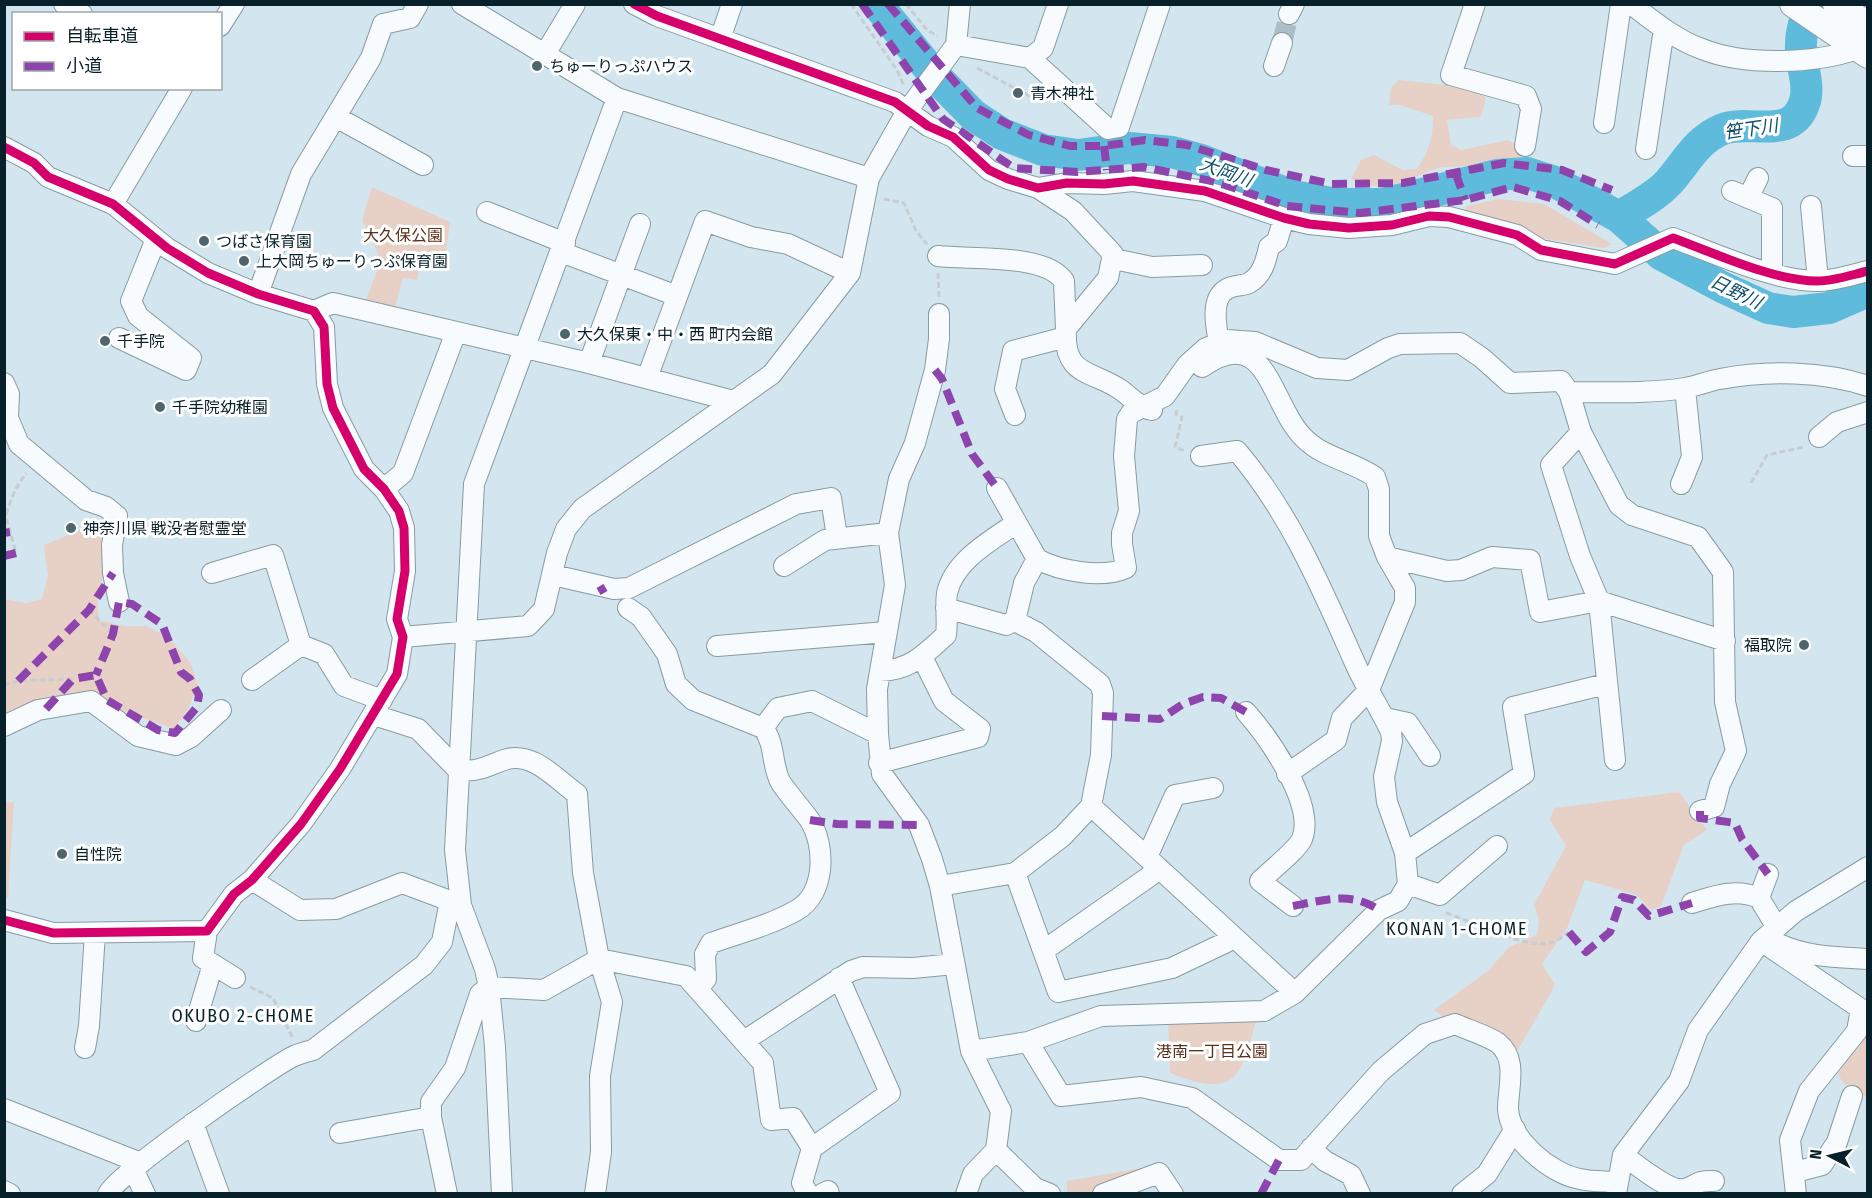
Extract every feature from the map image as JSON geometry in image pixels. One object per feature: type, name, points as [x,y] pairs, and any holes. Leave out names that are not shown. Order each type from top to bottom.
[{"type":"main road","points":[[1793,4],[1862,52]]},
{"type":"main road","points":[[1838,6],[1868,25]]},
{"type":"street","points":[[222,23],[234,4]]},
{"type":"street","points":[[258,294],[301,174],[371,58],[383,24],[410,18],[418,4]]},
{"type":"street","points":[[462,4],[617,98],[867,186]]},
{"type":"street","points":[[545,54],[575,4]]},
{"type":"street","points":[[634,4],[666,11],[720,39],[895,102],[928,126],[953,136],[989,170],[1008,179],[1038,188],[1073,211],[1113,254],[1114,260],[1108,278],[1066,330],[1013,351],[1005,389],[1015,415]]},
{"type":"street","points":[[720,39],[732,4]]},
{"type":"street","points":[[403,637],[528,626],[544,609],[557,553],[566,529],[582,509],[772,374],[850,273],[867,186],[907,111],[953,49],[960,4]]},
{"type":"street","points":[[1030,58],[1044,48],[1058,4]]},
{"type":"street","points":[[953,49],[1030,58],[1108,129],[1119,127],[1160,4]]},
{"type":"street","points":[[1475,4],[1451,75],[1526,96],[1531,109],[1525,146]]},
{"type":"street","points":[[1604,123],[1621,4]]},
{"type":"street","points":[[1631,4],[1664,29],[1702,50],[1751,60],[1779,60],[1862,52]]},
{"type":"street","points":[[1646,149],[1664,29]]},
{"type":"street","points":[[1274,66],[1282,43]]},
{"type":"street","points":[[113,204],[181,90]]},
{"type":"street","points":[[108,1194],[137,1166],[193,1124],[271,1070],[300,1054],[313,1050],[424,965],[442,942],[455,903],[455,850],[474,484],[522,348],[563,247],[617,98]]},
{"type":"street","points":[[336,117],[423,165]]},
{"type":"street","points":[[4,147],[34,163],[48,177],[113,204],[156,239],[208,273],[258,294],[314,311],[333,303],[589,363],[733,401]]},
{"type":"street","points":[[1758,178],[1740,194],[1772,208],[1772,272]]},
{"type":"street","points":[[1038,188],[1067,183],[1104,184],[1133,181],[1204,191],[1284,218],[1309,224],[1349,228],[1392,225],[1429,216],[1449,217],[1517,235],[1541,250],[1615,264],[1673,238],[1746,266],[1799,280],[1818,281],[1868,271]]},
{"type":"street","points":[[1811,206],[1818,281]]},
{"type":"street","points":[[487,212],[622,275],[677,296]]},
{"type":"street","points":[[1220,342],[1214,320],[1219,295],[1226,290],[1249,284],[1265,266],[1269,247],[1277,241],[1284,218]]},
{"type":"street","points":[[647,378],[705,221],[751,237],[788,244],[850,273]]},
{"type":"street","points":[[589,363],[640,224]]},
{"type":"street","points":[[118,338],[186,370],[191,358],[138,316],[131,301],[156,239]]},
{"type":"street","points":[[938,256],[969,260],[1014,259],[1053,269],[1065,281],[1066,330],[1071,358],[1077,367],[1091,377],[1118,388],[1142,407],[1156,411],[1170,402],[1196,371],[1218,356],[1242,354],[1257,361],[1295,427],[1306,440],[1375,477],[1379,489],[1379,536],[1387,557],[1405,588],[1405,602],[1369,690],[1342,718],[1336,740],[1287,774]]},
{"type":"street","points":[[1114,260],[1152,267],[1202,265]]},
{"type":"street","points":[[235,978],[203,958],[207,932],[234,894],[252,880],[301,824],[397,674],[403,637],[397,619],[405,571],[404,528],[399,511],[384,489],[364,469],[333,408],[327,384],[324,327],[314,311]]},
{"type":"street","points":[[939,314],[935,370],[915,443],[899,479],[888,533],[895,585],[877,689],[878,734],[879,763],[882,774],[919,825],[940,886],[971,1051],[1001,1111],[996,1150],[973,1174],[966,1194]]},
{"type":"street","points":[[1012,341],[1066,330]]},
{"type":"street","points":[[384,489],[403,473],[456,332]]},
{"type":"street","points":[[997,488],[1015,524],[1037,559],[1047,564],[1116,573],[1126,568],[1122,533],[1129,511],[1125,430],[1131,413],[1165,396],[1187,365],[1206,348],[1220,342],[1255,342],[1303,363],[1348,370],[1400,344],[1460,343],[1482,358],[1510,383],[1561,381],[1569,392],[1581,432],[1619,505],[1632,515],[1698,537],[1723,572],[1725,702],[1736,751],[1720,784],[1714,807],[1700,811]]},
{"type":"street","points":[[1569,392],[1610,393],[1685,388],[1722,379],[1772,375],[1826,377],[1868,386]]},
{"type":"street","points":[[4,382],[9,394],[8,418],[19,444],[86,500],[106,507],[117,516],[112,544],[112,573],[119,602]]},
{"type":"street","points":[[1681,484],[1692,457],[1685,388]]},
{"type":"street","points":[[1819,437],[1837,422],[1868,412]]},
{"type":"street","points":[[1581,432],[1551,465],[1580,556],[1599,601],[1615,760]]},
{"type":"street","points":[[971,1051],[1028,1042],[1101,1016],[1264,1011],[1295,993],[1379,910],[1398,901],[1408,884],[1405,853],[1387,802],[1384,777],[1392,741],[1385,718],[1369,690],[1328,600],[1259,477],[1237,451],[1201,456]]},
{"type":"street","points":[[553,575],[614,589],[628,588],[776,513],[813,499],[831,498],[837,537]]},
{"type":"street","points":[[880,670],[898,670],[922,657],[945,635],[949,586],[968,558],[1015,524]]},
{"type":"street","points":[[784,566],[825,540],[888,533]]},
{"type":"street","points":[[212,573],[273,555],[301,645]]},
{"type":"street","points":[[1387,557],[1448,571],[1461,570],[1492,557],[1530,560],[1540,612],[1599,601],[1725,641]]},
{"type":"street","points":[[1015,621],[1024,583],[1037,559]]},
{"type":"street","points":[[628,608],[641,617],[648,626],[667,654],[676,684],[693,700],[763,728],[770,737],[778,777],[793,802],[810,820],[821,857],[816,886],[798,910],[711,944],[705,954],[706,979],[698,988]]},
{"type":"street","points":[[946,608],[1006,625],[1015,621]]},
{"type":"street","points":[[940,886],[1015,873],[1063,836],[1091,806],[1101,755],[1103,693],[1100,684],[1053,645],[1015,621]]},
{"type":"street","points":[[717,646],[886,632]]},
{"type":"street","points":[[252,680],[301,645]]},
{"type":"street","points":[[301,645],[324,654],[344,686],[418,729],[459,771],[480,771],[519,756],[531,759],[577,794],[583,873],[599,959],[612,1002],[600,1076],[601,1152],[595,1194]]},
{"type":"street","points":[[879,763],[978,737],[980,729],[944,701],[922,657]]},
{"type":"street","points":[[1405,853],[1524,774],[1513,707],[1606,684]]},
{"type":"street","points":[[4,726],[38,710],[91,701],[138,736],[176,745],[191,737],[221,710]]},
{"type":"street","points":[[763,728],[778,708],[812,701],[878,734]]},
{"type":"street","points":[[1246,712],[1264,732],[1306,815],[1302,840],[1260,881],[1293,906]]},
{"type":"street","points":[[1385,718],[1408,723],[1430,756]]},
{"type":"street","points":[[1043,951],[1153,863],[1175,795],[1213,788]]},
{"type":"street","points":[[1091,806],[1295,993]]},
{"type":"street","points":[[1408,884],[1440,895],[1497,846]]},
{"type":"street","points":[[1028,1042],[1061,1096],[1141,1087],[1192,1098],[1279,1160],[1301,1160],[1381,1071],[1425,1034],[1455,1024],[1499,1044],[1511,1064],[1508,1110],[1515,1129],[1531,1151],[1552,1169],[1616,1188],[1623,1155],[1679,1081],[1698,1030],[1761,941],[1776,926],[1868,867]]},
{"type":"street","points":[[1015,873],[1058,992],[1172,968],[1235,938]]},
{"type":"street","points":[[1759,897],[1768,874]]},
{"type":"street","points":[[252,880],[300,910],[336,909],[402,883],[455,903],[485,969],[489,987],[495,1047],[501,1194]]},
{"type":"street","points":[[1692,903],[1721,894],[1745,892],[1759,897],[1776,926]]},
{"type":"street","points":[[4,920],[53,933],[207,932]]},
{"type":"street","points":[[85,1048],[89,1026],[95,933]]},
{"type":"street","points":[[1761,941],[1820,956],[1868,959]]},
{"type":"street","points":[[1761,941],[1861,1009],[1857,1031],[1809,1091],[1790,1140],[1796,1194]]},
{"type":"street","points":[[447,1194],[431,1117],[431,1102],[455,1068],[480,994],[489,987],[544,990],[599,959],[686,976],[763,1064],[771,1120],[793,1118],[812,1148]]},
{"type":"street","points":[[196,1021],[213,964]]},
{"type":"street","points":[[744,1041],[838,978],[862,967],[913,968],[954,964]]},
{"type":"street","points":[[808,1194],[802,1183],[812,1148],[890,1093],[838,978]]},
{"type":"street","points":[[1795,1173],[1822,1165],[1837,1142],[1852,1096]]},
{"type":"street","points":[[4,1109],[137,1166]]},
{"type":"street","points":[[340,1132],[431,1117]]},
{"type":"street","points":[[193,1124],[219,1194]]},
{"type":"street","points":[[1462,1194],[1487,1174],[1515,1129]]},
{"type":"street","points":[[1311,1148],[1325,1161],[1351,1175],[1360,1194]]},
{"type":"street","points":[[996,1150],[1035,1188],[1050,1194]]},
{"type":"street","points":[[1623,1155],[1672,1188],[1685,1190],[1699,1180],[1714,1181]]},
{"type":"street","points":[[137,1166],[145,1194]]},
{"type":"street","points":[[1103,1194],[1159,1173],[1173,1194]]},
{"type":"street","points":[[4,1191],[9,1194]]},
{"type":"street","points":[[822,1194],[828,1191],[829,1194]]},
{"type":"path","points":[[851,4],[897,70],[905,88],[907,111]]},
{"type":"path","points":[[906,4],[928,31],[1036,100]]},
{"type":"path","points":[[867,186],[904,203],[916,231],[938,256],[939,314]]},
{"type":"path","points":[[1179,391],[1176,414],[1182,417],[1175,447],[1201,456]]},
{"type":"path","points":[[1751,483],[1767,455],[1797,449],[1819,437]]},
{"type":"path","points":[[16,553],[5,512],[15,490],[37,460]]},
{"type":"path","points":[[89,610],[113,634]]},
{"type":"path","points":[[4,685],[18,681],[74,679]]},
{"type":"path","points":[[1440,911],[1473,921],[1511,940],[1552,943],[1569,932]]},
{"type":"path","points":[[235,978],[273,998],[300,1054]]},
{"type":"green space","points":[[1399,80],[1472,88],[1486,98],[1481,117],[1447,120],[1451,145],[1461,150],[1508,140],[1526,150],[1514,165],[1441,167],[1393,185],[1360,186],[1351,178],[1361,160],[1374,155],[1403,170],[1417,169],[1427,150],[1433,116],[1400,105],[1389,105],[1391,88]]},
{"type":"green space","name":"大久保公園","points":[[372,187],[450,222],[444,266],[421,261],[417,280],[403,278],[395,308],[366,300],[381,260],[362,220]]},
{"type":"green space","points":[[1498,199],[1544,204],[1612,244],[1604,248],[1545,239],[1464,214],[1467,206]]},
{"type":"green space","points":[[95,524],[108,539],[106,567],[97,594],[99,620],[124,626],[146,626],[167,636],[190,662],[198,685],[188,709],[174,729],[123,711],[101,699],[5,717],[4,599],[27,603],[42,599],[48,575],[44,545]]},
{"type":"green space","points":[[1679,792],[1707,830],[1684,845],[1661,906],[1651,910],[1637,895],[1585,880],[1567,928],[1542,964],[1555,985],[1518,1050],[1480,1024],[1444,1017],[1434,1010],[1488,971],[1509,947],[1537,935],[1539,920],[1534,905],[1566,846],[1550,820],[1554,808]]},
{"type":"green space","points":[[14,802],[8,898],[4,897],[5,803]]},
{"type":"green space","name":"港南一丁目公園","points":[[1257,1018],[1246,1055],[1233,1078],[1223,1083],[1210,1084],[1170,1073],[1168,1020]]},
{"type":"green space","points":[[1867,1025],[1867,1096],[1862,1096],[1850,1090],[1838,1074]]},
{"type":"green space","points":[[1142,1168],[1143,1175],[1093,1193],[1067,1194],[1067,1181]]},
{"type":"waterway","name":"大岡川","points":[[877,4],[935,76],[973,115],[1002,134],[1043,150],[1078,155],[1129,148],[1172,152],[1201,160],[1293,196],[1337,204],[1383,204],[1497,175],[1527,173],[1555,182],[1619,217],[1662,255],[1768,308],[1793,312],[1829,308],[1868,291]]},
{"type":"waterway","name":"笹下川","points":[[1619,217],[1663,188],[1692,152],[1714,134],[1734,127],[1780,126],[1790,122],[1798,115],[1806,97],[1801,43],[1803,26],[1811,4]]},
{"type":"tunnel","points":[[1282,43],[1289,14]]},
{"type":"marked path","points":[[862,4],[943,119],[1014,168],[1077,172],[1144,167],[1216,182],[1287,206],[1360,213],[1465,200],[1513,187],[1560,201],[1598,225]]},
{"type":"marked path","points":[[888,4],[977,108],[1029,135],[1070,146],[1104,146],[1145,140],[1187,145],[1266,170],[1332,184],[1403,183],[1504,163],[1562,170],[1612,190]]},
{"type":"marked path","points":[[1104,146],[1107,170]]},
{"type":"marked path","points":[[1456,174],[1465,200]]},
{"type":"marked path","points":[[935,370],[942,379],[972,454],[997,488]]},
{"type":"marked path","points":[[4,533],[10,532]]},
{"type":"marked path","points":[[4,556],[16,553]]},
{"type":"marked path","points":[[18,681],[89,610],[113,573]]},
{"type":"marked path","points":[[600,586],[604,593]]},
{"type":"marked path","points":[[46,709],[73,679],[96,675],[107,700],[158,730],[175,733],[197,707],[199,695],[190,679],[181,672],[162,624],[132,604],[119,602],[113,634],[96,675]]},
{"type":"marked path","points":[[1102,716],[1160,719],[1183,704],[1203,697],[1221,698],[1246,712]]},
{"type":"marked path","points":[[1700,811],[1700,818],[1735,823],[1742,839],[1768,874]]},
{"type":"marked path","points":[[810,820],[837,824],[919,825]]},
{"type":"marked path","points":[[1569,932],[1586,952],[1610,932],[1622,897],[1634,900],[1649,916],[1692,903]]},
{"type":"marked path","points":[[1293,906],[1348,899],[1369,904],[1379,910]]},
{"type":"marked path","points":[[1261,1194],[1279,1160]]},
{"type":"cycle path","points":[[634,4],[657,16],[895,102],[928,126],[953,137],[989,170],[1008,179],[1038,188],[1067,183],[1104,184],[1133,181],[1205,191],[1284,218],[1309,224],[1349,228],[1392,225],[1429,216],[1449,217],[1517,235],[1541,250],[1615,264],[1673,238],[1744,265],[1800,280],[1830,280],[1868,271]]},
{"type":"cycle path","points":[[4,147],[34,163],[48,177],[113,204],[167,248],[208,273],[258,294],[314,311],[324,327],[327,384],[333,408],[364,469],[384,489],[399,511],[404,528],[405,571],[397,619],[403,637],[397,674],[340,769],[301,824],[252,880],[234,894],[207,931],[53,933],[4,920]]},
{"type":"place","name":"ちゅーりっぷハウス","points":[[537,66]]},
{"type":"place","name":"青木神社","points":[[1018,93]]},
{"type":"place","name":"つばさ保育園","points":[[204,241]]},
{"type":"place","name":"上大岡ちゅーりっぷ保育園","points":[[244,261]]},
{"type":"place","name":"大久保東・中・西 町内会館","points":[[565,334]]},
{"type":"place","name":"千手院","points":[[105,341]]},
{"type":"place","name":"千手院幼稚園","points":[[160,407]]},
{"type":"place","name":"神奈川県 戦没者慰霊堂","points":[[71,528]]},
{"type":"place","name":"福取院","points":[[1804,645]]},
{"type":"place","name":"自性院","points":[[62,854]]},
{"type":"district","name":"KONAN 1-CHOME","points":[[1457,929]]},
{"type":"district","name":"OKUBO 2-CHOME","points":[[243,1016]]},
{"type":"water label","name":"日野川","points":[[1736,292]]}]
